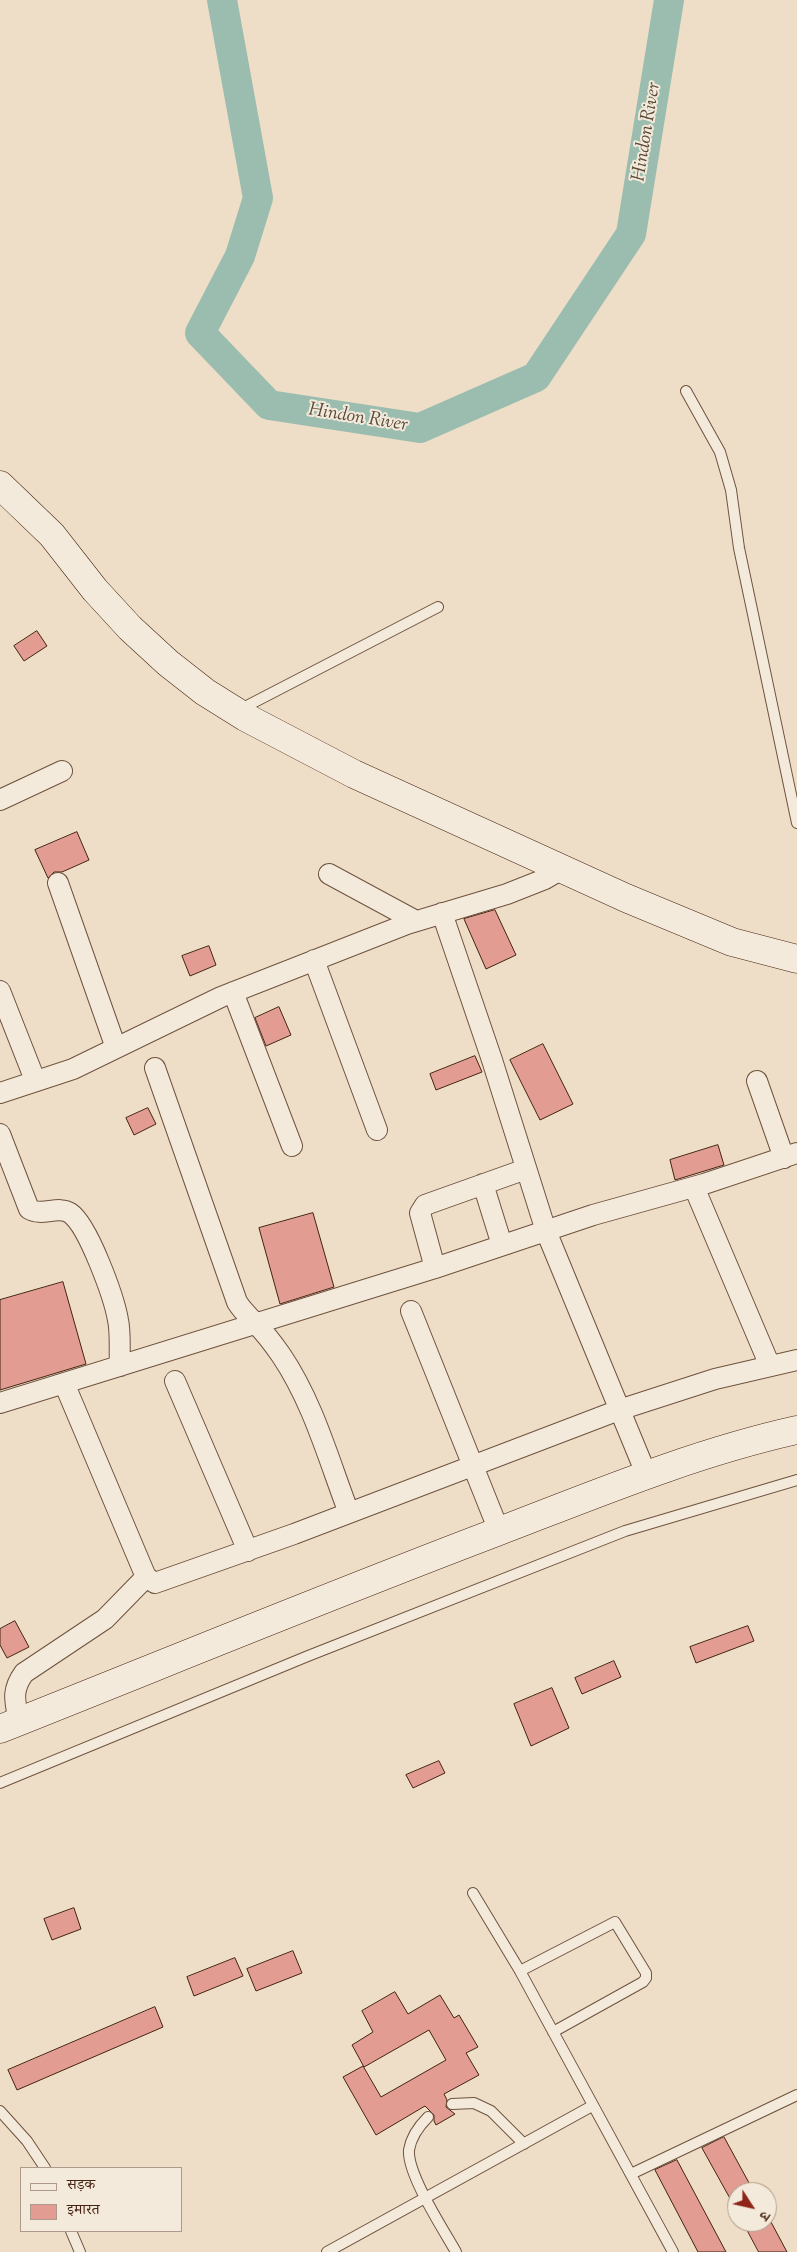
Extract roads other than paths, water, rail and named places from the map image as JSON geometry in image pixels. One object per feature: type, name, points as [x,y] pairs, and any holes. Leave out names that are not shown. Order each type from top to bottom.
[{"type":"street","points":[[4,494],[52,535],[95,590],[130,628],[168,663],[205,692],[236,711],[354,774],[626,898],[732,942],[797,959]]},
{"type":"street","points":[[0,800],[62,771]]},
{"type":"street","points":[[0,1093],[73,1069],[233,992],[416,921],[507,894],[545,879],[562,869]]},
{"type":"street","points":[[329,874],[416,921]]},
{"type":"street","points":[[58,883],[116,1048]]},
{"type":"street","points":[[442,913],[546,1231],[647,1476]]},
{"type":"street","points":[[314,960],[377,1130]]},
{"type":"street","points":[[0,991],[35,1080]]},
{"type":"street","points":[[233,992],[292,1146]]},
{"type":"street","points":[[155,1068],[237,1302],[243,1312],[256,1323],[281,1354],[295,1379],[309,1408],[349,1513]]},
{"type":"street","points":[[0,1403],[791,1156],[757,1081]]},
{"type":"street","points":[[0,1134],[29,1209],[41,1213],[67,1211],[78,1222],[91,1247],[102,1272],[118,1321],[120,1366]]},
{"type":"street","points":[[435,1268],[420,1213],[422,1208],[425,1205],[526,1169]]},
{"type":"street","points":[[483,1184],[502,1245]]},
{"type":"street","points":[[694,1187],[770,1366]]},
{"type":"street","points":[[411,1312],[499,1531]]},
{"type":"street","points":[[64,1383],[146,1578],[149,1581],[160,1583],[474,1467],[620,1410],[715,1379],[797,1360]]},
{"type":"street","points":[[175,1380],[248,1551]]},
{"type":"street","points":[[9,1725],[499,1531],[744,1442],[797,1430]]},
{"type":"street","points":[[9,1725],[16,1685],[24,1673],[105,1619],[146,1578]]},
{"type":"lane","points":[[686,391],[720,452],[731,490],[739,548],[797,823]]},
{"type":"lane","points":[[236,711],[438,607]]},
{"type":"lane","points":[[0,1783],[299,1660],[625,1531],[797,1480]]},
{"type":"lane","points":[[473,1893],[520,1971],[673,2252]]},
{"type":"lane","points":[[520,1971],[615,1922],[646,1973],[646,1978],[643,1982],[553,2032]]},
{"type":"lane","points":[[631,2174],[797,2094]]},
{"type":"lane","points":[[452,2104],[474,2103],[491,2111],[524,2144]]},
{"type":"lane","points":[[327,2252],[592,2106]]},
{"type":"lane","points":[[0,2111],[27,2142],[44,2167]]},
{"type":"lane","points":[[428,2117],[414,2134],[409,2150],[413,2172],[456,2252]]},
{"type":"lane","points":[[71,2232],[80,2252]]},
{"type":"waterway","name":"Hindon River","points":[[222,0],[258,198],[240,256],[200,333],[269,405],[420,428],[536,377],[631,234],[669,0]]}]
